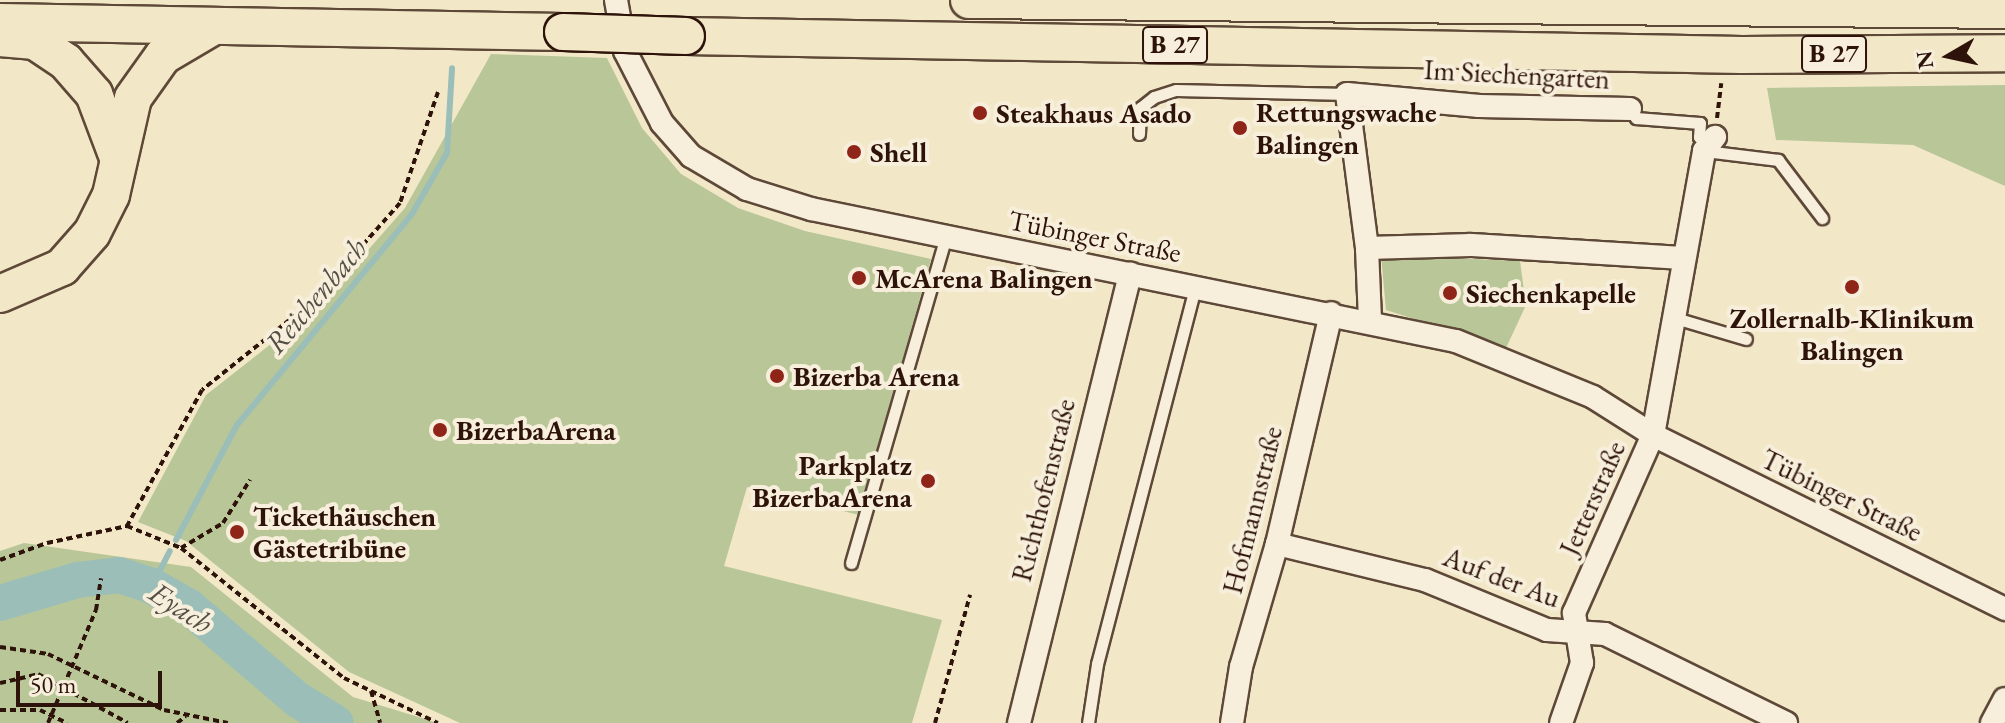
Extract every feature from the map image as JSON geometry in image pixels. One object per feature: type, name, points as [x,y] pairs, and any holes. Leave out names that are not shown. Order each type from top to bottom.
[{"type":"highway","name":"B 27","points":[[969,0],[2005,10]]},
{"type":"highway","name":"B 27","points":[[0,22],[1742,55],[2005,53]]},
{"type":"highway","points":[[0,294],[62,267],[92,233],[111,195],[117,155],[133,98],[163,56],[214,26]]},
{"type":"highway","points":[[0,38],[35,41],[66,62],[94,94],[117,155]]},
{"type":"street","name":"Tübinger Straße","points":[[616,0],[625,51],[643,92],[691,156],[760,193],[946,237],[1370,320],[1456,341],[1593,397],[1653,435],[2005,609]]},
{"type":"street","points":[[1347,94],[1367,248],[1370,320]]},
{"type":"street","name":"Im Siechengarten","points":[[1347,94],[1479,106],[1630,109]]},
{"type":"street","points":[[1653,435],[1672,317],[1711,142]]},
{"type":"street","points":[[1367,248],[1471,245],[1684,258]]},
{"type":"street","name":"Richthofenstraße","points":[[1019,723],[1130,273]]},
{"type":"street","name":"Hofmannstraße","points":[[1232,723],[1241,667],[1277,544],[1331,313]]},
{"type":"street","name":"Jetterstraße","points":[[1561,723],[1582,663],[1574,613],[1653,435]]},
{"type":"street","name":"Auf der Au","points":[[1277,544],[1425,580],[1547,630],[1577,635],[1605,634],[1786,723]]},
{"type":"street","points":[[1992,723],[2005,699]]},
{"type":"lane","points":[[1139,134],[1140,108],[1154,97],[1176,90],[1347,94]]},
{"type":"lane","name":"Im Siechengarten","points":[[1630,109],[1636,118],[1700,123],[1699,137],[1711,142]]},
{"type":"lane","points":[[1711,142],[1778,160],[1822,218]]},
{"type":"lane","points":[[851,563],[946,237]]},
{"type":"lane","points":[[1088,723],[1097,664],[1195,287]]},
{"type":"lane","points":[[1672,317],[1746,339]]},
{"type":"path","points":[[1711,142],[1721,83]]},
{"type":"path","points":[[127,526],[202,390],[313,301],[400,203],[438,92]]},
{"type":"path","points":[[181,548],[223,523],[250,480]]},
{"type":"path","points":[[0,560],[47,543],[127,526],[181,548],[344,678],[438,723]]},
{"type":"path","points":[[48,723],[96,610],[101,578]]},
{"type":"path","points":[[935,723],[970,595]]},
{"type":"path","points":[[0,647],[48,654],[186,716],[228,723]]},
{"type":"path","points":[[0,683],[38,674],[128,723]]},
{"type":"path","points":[[371,691],[380,723]]},
{"type":"path","points":[[0,710],[50,715],[67,723]]},
{"type":"path","points":[[177,723],[186,716]]},
{"type":"green space","points":[[491,54],[607,58],[642,128],[681,174],[738,208],[805,231],[931,259],[859,515],[747,487],[724,566],[942,620],[912,723],[460,723],[349,672],[186,541],[138,522],[206,395],[318,307],[405,208]]},
{"type":"green space","points":[[2005,85],[2005,186],[1913,145],[1776,140],[1767,88]]},
{"type":"green space","points":[[1381,255],[1520,261],[1526,305],[1506,348],[1386,310]]},
{"type":"green space","points":[[24,543],[191,567],[353,697],[438,723],[0,723],[0,551]]},
{"type":"waterway","name":"Reichenbach","points":[[176,540],[237,425],[412,214],[447,153],[452,68]]},
{"type":"waterway","name":"Reichenbach","points":[[152,586],[170,551]]},
{"type":"waterway","name":"Eyach","points":[[0,603],[77,580],[119,575],[152,586],[189,607],[298,700],[336,723]]},
{"type":"place","name":"Steakhaus Asado","points":[[980,113]]},
{"type":"place","name":"Rettungswache Balingen","points":[[1240,128]]},
{"type":"place","name":"Shell","points":[[854,152]]},
{"type":"place","name":"McArena Balingen","points":[[859,278]]},
{"type":"place","name":"Zollernalb-Klinikum Balingen","points":[[1852,287]]},
{"type":"place","name":"Siechenkapelle","points":[[1450,293]]},
{"type":"place","name":"Bizerba Arena","points":[[777,376]]},
{"type":"place","name":"BizerbaArena","points":[[440,430]]},
{"type":"place","name":"Parkplatz BizerbaArena","points":[[928,481]]},
{"type":"place","name":"Tickethäuschen Gästetribüne","points":[[237,532]]}]
